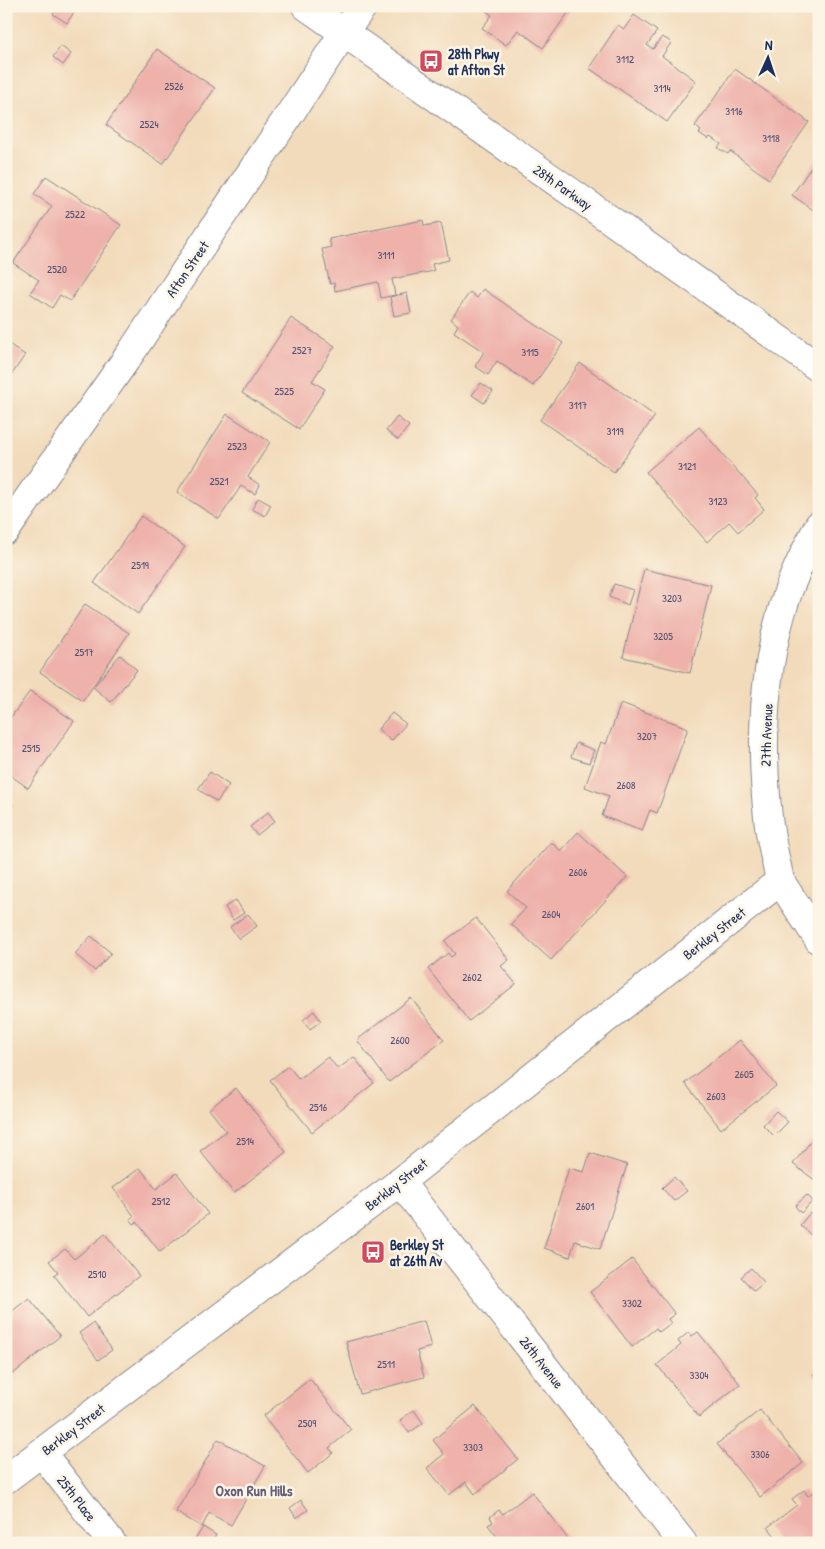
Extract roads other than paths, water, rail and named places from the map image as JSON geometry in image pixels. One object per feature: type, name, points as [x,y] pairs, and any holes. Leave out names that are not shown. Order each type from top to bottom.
[{"type":"street","name":"28th Parkway","points":[[306,6],[343,34],[819,368]]},
{"type":"street","name":"Afton Street","points":[[6,530],[132,352],[363,6]]},
{"type":"street","name":"27th Avenue","points":[[819,525],[787,595],[770,665],[764,766],[768,820],[780,881],[819,940]]},
{"type":"street","name":"Berkley Street","points":[[6,1479],[400,1182],[780,881]]},
{"type":"street","name":"26th Avenue","points":[[400,1182],[683,1543]]},
{"type":"street","name":"25th Place","points":[[42,1453],[112,1543]]},
{"type":"place","name":"28th Pkwy at Afton St","points":[[431,61]]},
{"type":"place","name":"Berkley St at 26th Av","points":[[373,1252]]},
{"type":"district","name":"Oxon Run Hills","points":[[254,1490]]}]
